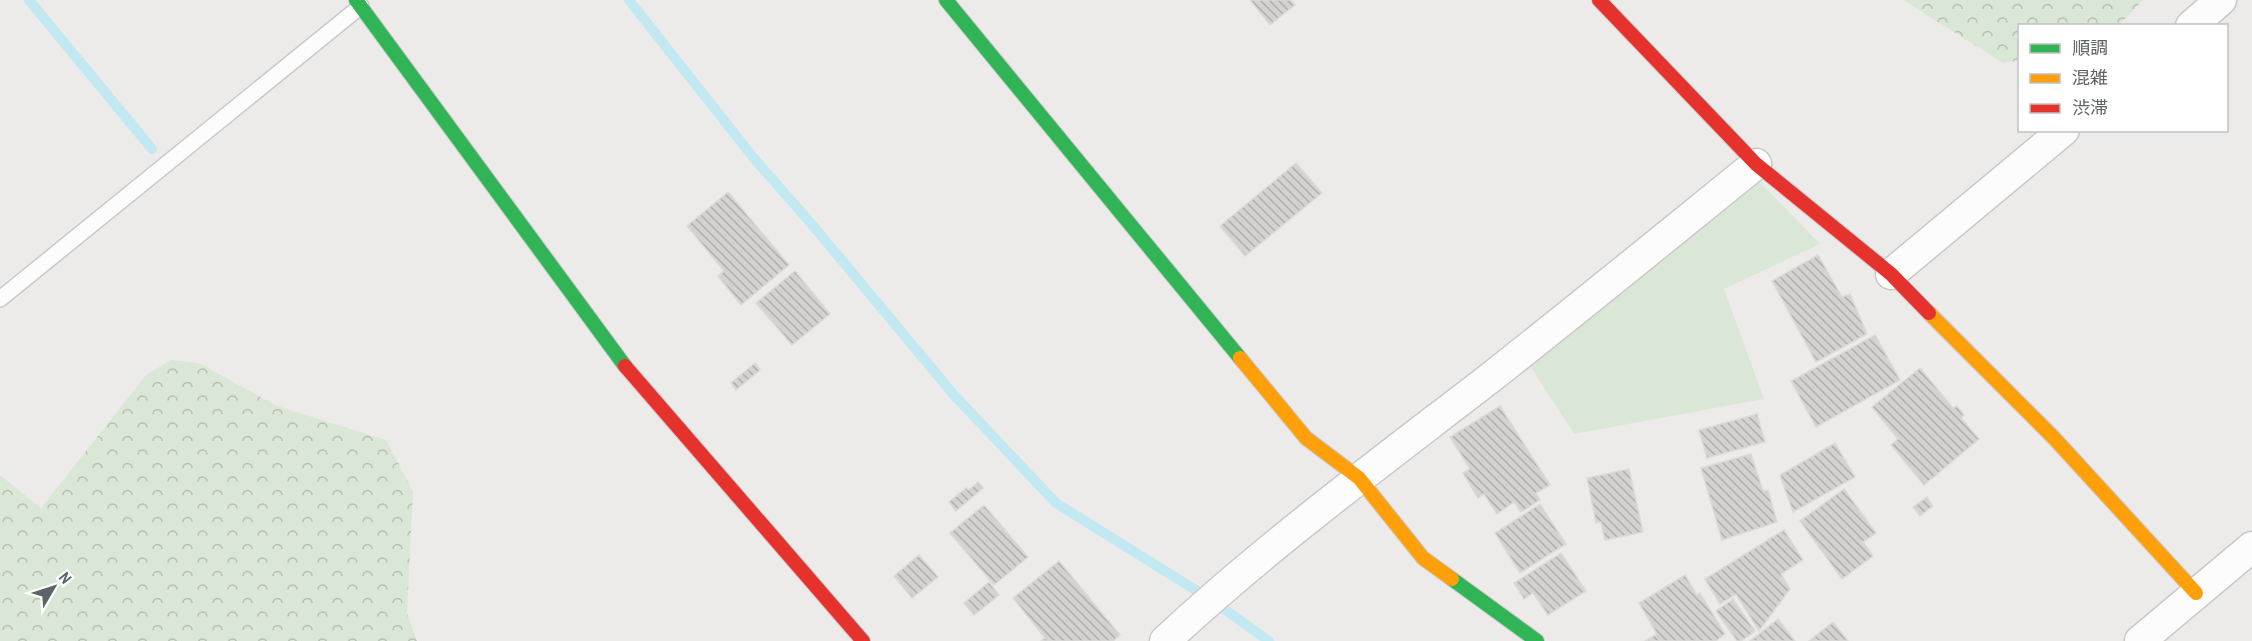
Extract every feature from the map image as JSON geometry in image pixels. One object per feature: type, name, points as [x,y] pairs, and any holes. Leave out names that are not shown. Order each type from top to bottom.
[{"type":"street","points":[[946,0],[1306,438],[1359,478],[1422,558],[1537,641]]},
{"type":"street","points":[[1599,0],[1756,164],[1891,274],[2054,438],[2196,593]]},
{"type":"street","points":[[2193,24],[2221,0]]},
{"type":"street","points":[[362,2],[632,375],[863,641]]},
{"type":"street","points":[[1891,274],[2062,132]]},
{"type":"street","points":[[1165,641],[1210,599],[1359,478],[1515,358],[1756,164]]},
{"type":"street","points":[[2140,641],[2252,547]]},
{"type":"lane","points":[[0,299],[362,2]]},
{"type":"green space","points":[[1903,0],[2143,0],[2120,24],[2018,24],[2018,60],[2003,63]]},
{"type":"green space","points":[[1757,179],[1820,244],[1724,289],[1764,399],[1574,434],[1525,358]]},
{"type":"green space","points":[[171,360],[199,363],[277,406],[386,440],[413,491],[407,613],[417,641],[0,641],[0,475],[41,508],[146,375]]},
{"type":"building","points":[[1250,0],[1291,0],[1295,5],[1270,25]]},
{"type":"building","points":[[1296,163],[1322,193],[1245,256],[1220,226]]},
{"type":"building","points":[[728,192],[789,265],[741,305],[718,276],[724,271],[687,226]]},
{"type":"building","points":[[1818,255],[1842,297],[1850,294],[1867,334],[1816,362],[1772,281]]},
{"type":"building","points":[[795,271],[830,314],[792,345],[756,303]]},
{"type":"building","points":[[1875,335],[1900,380],[1816,427],[1791,381]]},
{"type":"building","points":[[755,363],[760,370],[736,390],[731,383]]},
{"type":"building","points":[[1920,368],[1953,408],[1957,406],[1964,415],[1961,418],[1979,439],[1924,485],[1891,445],[1898,439],[1872,407]]},
{"type":"building","points":[[1500,406],[1550,485],[1536,493],[1540,500],[1521,512],[1514,502],[1497,514],[1484,494],[1478,498],[1463,473],[1470,469],[1450,437]]},
{"type":"building","points":[[1757,414],[1765,442],[1707,458],[1699,430]]},
{"type":"building","points":[[1835,443],[1855,477],[1793,512],[1780,475]]},
{"type":"building","points":[[1751,454],[1763,491],[1768,490],[1777,522],[1722,540],[1701,468]]},
{"type":"building","points":[[1629,469],[1643,532],[1605,540],[1601,522],[1596,523],[1587,478]]},
{"type":"building","points":[[978,482],[983,488],[956,511],[949,502],[966,488],[969,490]]},
{"type":"building","points":[[1844,489],[1876,533],[1863,542],[1873,556],[1842,579],[1800,521]]},
{"type":"building","points":[[1927,497],[1933,506],[1920,516],[1913,507]]},
{"type":"building","points":[[1540,504],[1566,544],[1520,573],[1495,533]]},
{"type":"building","points":[[984,505],[1028,557],[994,585],[950,533]]},
{"type":"building","points":[[1784,530],[1803,560],[1781,574],[1790,589],[1759,631],[1736,594],[1720,604],[1705,579]]},
{"type":"building","points":[[1561,553],[1586,591],[1548,615],[1533,593],[1524,599],[1514,583]]},
{"type":"building","points":[[919,555],[938,577],[912,598],[894,576]]},
{"type":"building","points":[[1059,561],[1120,635],[1113,641],[1041,641],[1045,638],[1013,598]]},
{"type":"building","points":[[1685,575],[1697,595],[1700,593],[1725,634],[1716,641],[1645,641],[1657,634],[1639,603]]},
{"type":"building","points":[[989,582],[999,595],[974,615],[964,603]]},
{"type":"building","points":[[1733,599],[1755,631],[1741,641],[1737,641],[1716,611]]},
{"type":"building","points":[[1778,619],[1795,641],[1750,641]]},
{"type":"building","points":[[1833,622],[1848,641],[1809,641]]},
{"type":"waterway","points":[[29,0],[152,149]]},
{"type":"waterway","points":[[629,0],[752,156],[954,395],[1056,503],[1210,599],[1269,641]]},
{"type":"traffic: fast","points":[[356,0],[625,366]]},
{"type":"traffic: fast","points":[[946,0],[1240,358]]},
{"type":"traffic: fast","points":[[1452,579],[1537,641]]},
{"type":"traffic: slow","points":[[1929,313],[2054,438],[2196,593]]},
{"type":"traffic: slow","points":[[1240,358],[1306,438],[1359,478],[1423,558],[1452,579]]},
{"type":"traffic: jam","points":[[1599,0],[1756,164],[1891,274],[1929,313]]},
{"type":"traffic: jam","points":[[625,366],[863,641]]}]
